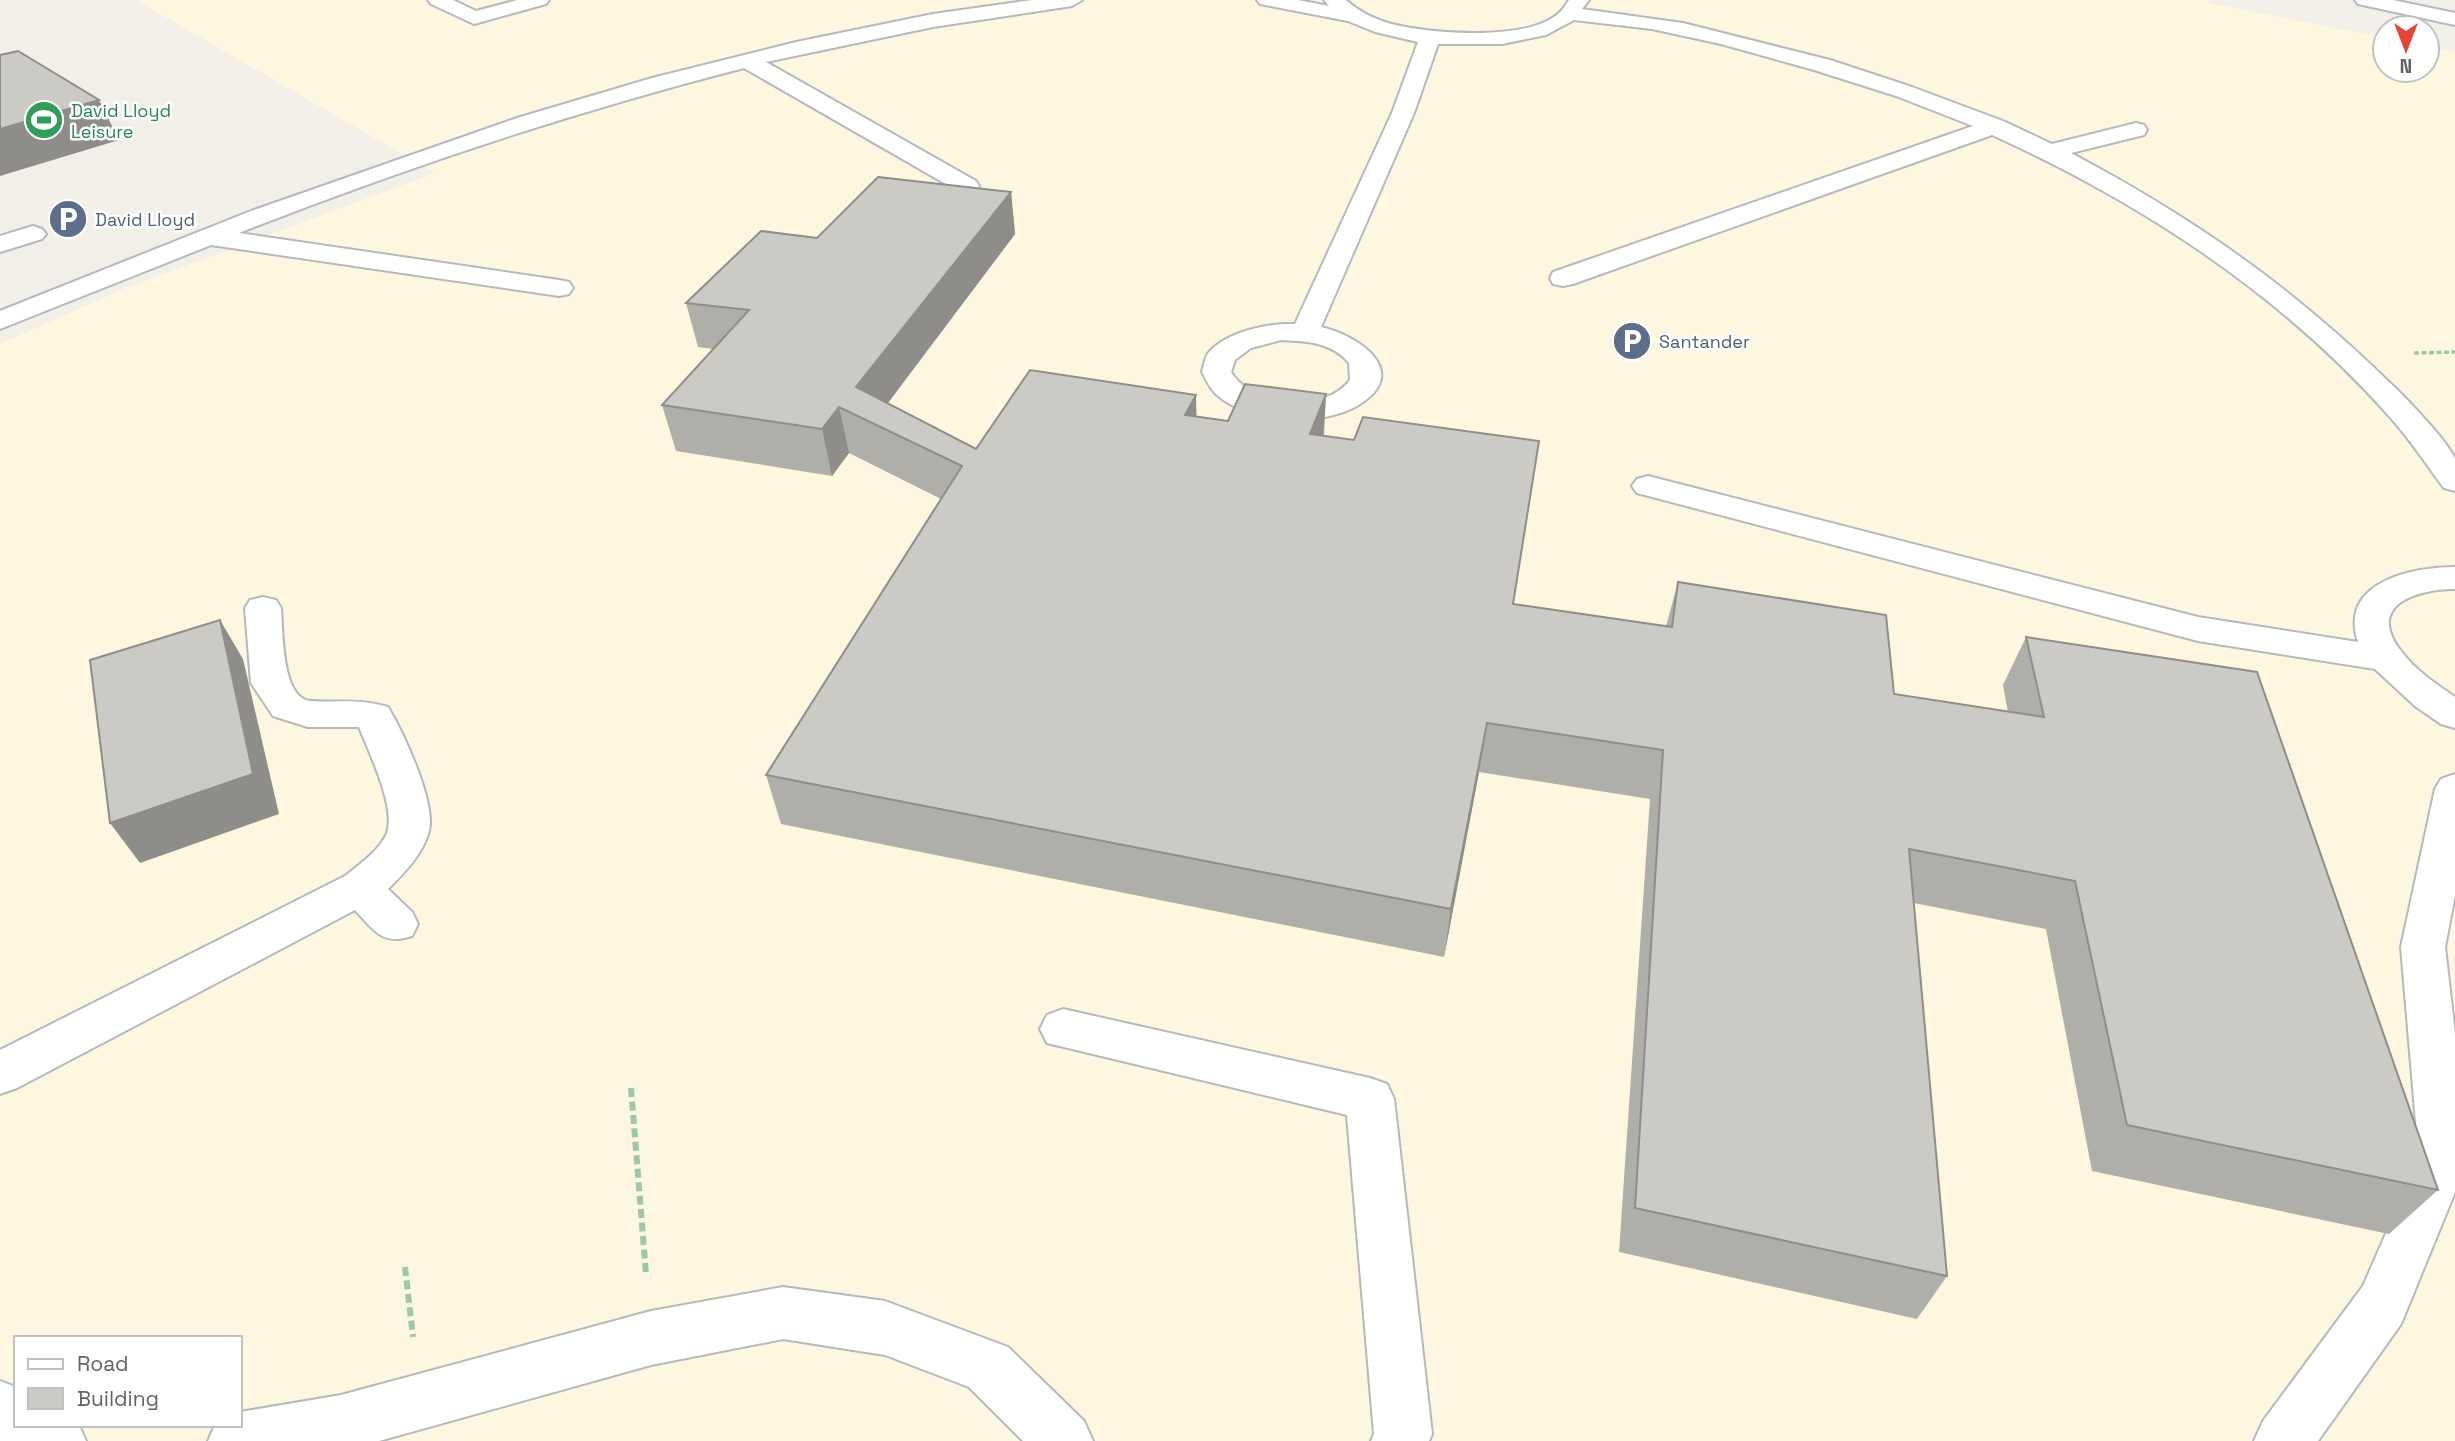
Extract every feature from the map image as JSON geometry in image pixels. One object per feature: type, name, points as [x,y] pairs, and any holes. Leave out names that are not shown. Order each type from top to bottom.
[{"type":"street","points":[[438,0],[474,18],[539,0]]},
{"type":"street","points":[[0,321],[209,237],[467,142],[635,88],[746,60],[975,12],[1072,0]]},
{"type":"street","points":[[1267,0],[1351,16],[1372,25],[1430,37],[1476,39],[1519,36],[1553,27],[1576,7],[1762,48],[1876,81],[1995,126],[2053,151],[2108,180],[2205,239],[2291,304],[2395,404],[2455,481]]},
{"type":"street","points":[[1334,0],[1351,16]]},
{"type":"street","points":[[2365,0],[2455,19]]},
{"type":"street","points":[[1305,332],[1403,113],[1430,37]]},
{"type":"street","points":[[746,60],[967,186]]},
{"type":"street","points":[[1563,278],[1995,126]]},
{"type":"street","points":[[2053,151],[2136,130]]},
{"type":"street","points":[[0,244],[33,234]]},
{"type":"street","points":[[209,237],[559,288]]},
{"type":"street","points":[[1305,332],[1327,336],[1360,354],[1367,367],[1367,379],[1359,391],[1344,402],[1324,408],[1275,410],[1250,404],[1231,394],[1219,382],[1216,368],[1222,354],[1236,343],[1256,335],[1305,332]]},
{"type":"street","points":[[1648,486],[2198,629],[2386,658]]},
{"type":"street","points":[[2455,578],[2411,581],[2386,592],[2373,610],[2373,633],[2386,658],[2414,687],[2455,715]]},
{"type":"street","points":[[0,1073],[360,888],[391,862],[409,827],[399,779],[374,716],[348,712],[309,714],[286,707],[270,683],[263,608]]},
{"type":"street","points":[[2283,1441],[2382,1305],[2444,1157],[2423,947],[2455,789]]},
{"type":"street","points":[[360,888],[396,924]]},
{"type":"street","points":[[1063,1029],[1370,1099],[1403,1434],[1400,1441]]},
{"type":"street","points":[[237,1441],[341,1423],[650,1338],[783,1313],[885,1328],[988,1367],[1064,1441]]},
{"type":"street","points":[[0,1409],[14,1426]]},
{"type":"street","points":[[18,1427],[57,1441]]},
{"type":"path","points":[[631,1088],[650,1338]]},
{"type":"shaded area","name":"Santander","points":[[136,0],[2210,0],[2208,3],[2371,35],[2371,84],[2441,84],[2441,49],[2455,52],[2455,1441],[0,1441],[0,344],[121,290],[435,173]]},
{"type":"building","points":[[18,51],[99,100],[0,129],[0,55]]},
{"type":"building","points":[[878,177],[1011,192],[856,387],[976,449],[1030,370],[1196,395],[1185,415],[1228,421],[1245,384],[1326,394],[1310,434],[1354,440],[1363,417],[1539,441],[1513,604],[1672,627],[1678,582],[1886,615],[1894,694],[2044,717],[2026,637],[2257,672],[2438,1190],[2127,1125],[2075,881],[1909,849],[1947,1276],[1635,1208],[1663,750],[1487,723],[1451,909],[766,775],[962,466],[839,407],[822,429],[662,405],[749,310],[686,303],[761,231],[817,238]]},
{"type":"building","points":[[220,620],[253,774],[110,823],[90,660]]},
{"type":"place","name":"David Lloyd Leisure","points":[[44,120]]},
{"type":"place","name":"David Lloyd","points":[[68,219]]},
{"type":"place","name":"Santander","points":[[1632,341]]}]
